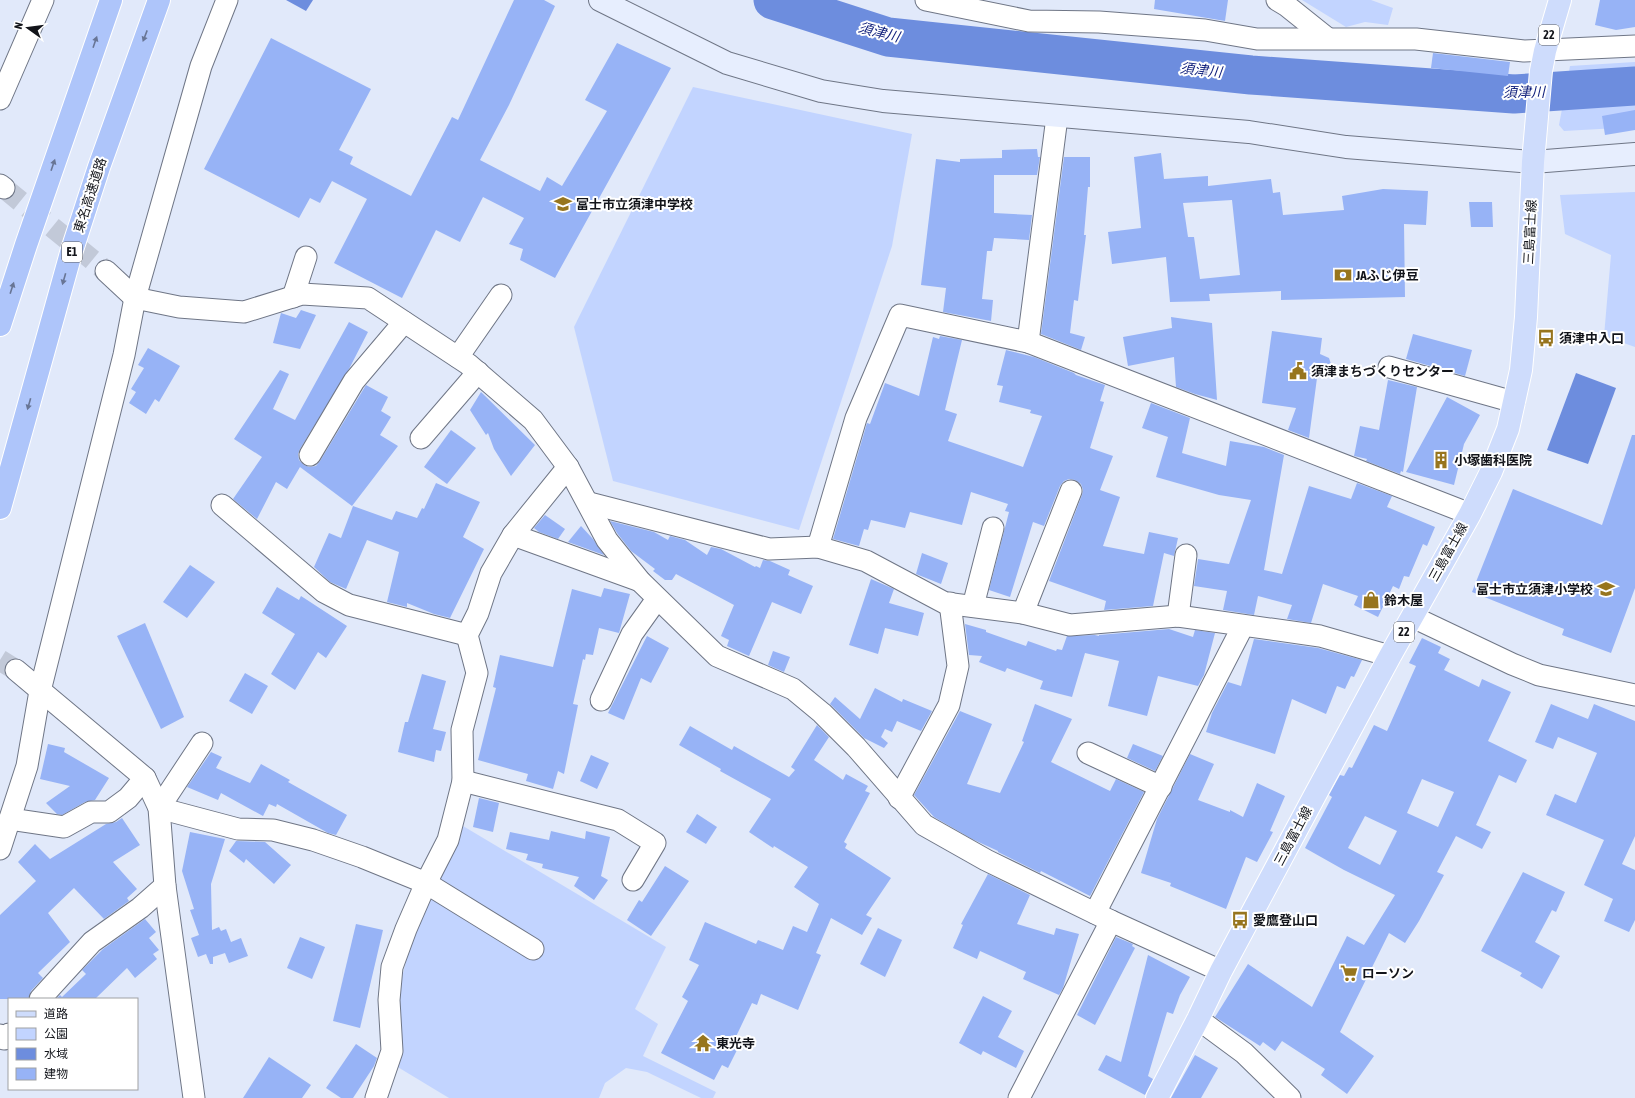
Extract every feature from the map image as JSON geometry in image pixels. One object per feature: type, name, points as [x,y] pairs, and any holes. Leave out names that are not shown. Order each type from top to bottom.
[{"type":"highway","points":[[0,326],[26,245],[111,0]]},
{"type":"highway","name":"東名高速道路","points":[[0,508],[71,253],[107,145],[159,0]]},
{"type":"main road","name":"三島富士線","points":[[1157,1098],[1221,971],[1390,656],[1470,514],[1491,472],[1508,429],[1522,370],[1533,162],[1543,61],[1560,0]]},
{"type":"street","points":[[0,98],[43,0]]},
{"type":"street","points":[[0,849],[27,766],[40,691],[124,356],[135,298],[200,66],[227,0]]},
{"type":"street","points":[[600,0],[727,63],[821,91],[883,101],[1249,132],[1346,147],[1533,162],[1635,154]]},
{"type":"street","points":[[926,0],[1029,21],[1099,22],[1205,30],[1257,39],[1416,39],[1524,51],[1543,61],[1635,46]]},
{"type":"street","points":[[1277,0],[1287,6],[1327,38]]},
{"type":"street","points":[[1028,342],[1057,116]]},
{"type":"street","points":[[292,297],[306,257]]},
{"type":"street","points":[[106,271],[135,298],[179,307],[244,312],[302,294],[368,298],[458,357],[478,372],[533,420],[568,467],[589,503],[607,540],[640,581],[717,656],[793,689],[822,713],[856,747],[924,825],[986,860],[1103,917],[1221,971]]},
{"type":"street","points":[[458,357],[500,295]]},
{"type":"street","points":[[818,547],[856,418],[900,315],[1028,342],[1470,514]]},
{"type":"street","points":[[310,455],[354,381],[404,322]]},
{"type":"street","points":[[1389,367],[1514,402]]},
{"type":"street","points":[[420,438],[478,372]]},
{"type":"street","points":[[376,1098],[392,1051],[389,1000],[392,967],[406,928],[426,883],[448,840],[463,780],[462,730],[477,673],[467,635],[478,613],[491,573],[513,535],[568,467]]},
{"type":"street","points":[[1023,612],[1071,491]]},
{"type":"street","points":[[589,503],[769,549],[818,547],[866,561],[945,603],[1023,612],[1070,625],[1178,616],[1320,636],[1390,656]]},
{"type":"street","points":[[222,505],[324,592],[349,605],[467,635]]},
{"type":"street","points":[[972,606],[993,528]]},
{"type":"street","points":[[513,535],[640,581]]},
{"type":"street","points":[[1178,616],[1186,556]]},
{"type":"street","points":[[601,700],[632,634],[658,599]]},
{"type":"street","points":[[899,798],[949,705],[958,666],[950,603]]},
{"type":"street","points":[[1413,617],[1512,664],[1539,675],[1635,695]]},
{"type":"street","points":[[1019,1098],[1103,917],[1160,787],[1243,626]]},
{"type":"street","points":[[16,670],[145,778],[159,808],[165,886],[194,1098]]},
{"type":"street","points":[[159,808],[202,743]]},
{"type":"street","points":[[1088,753],[1160,787]]},
{"type":"street","points":[[10,819],[64,826],[91,812],[109,812],[128,798],[145,778]]},
{"type":"street","points":[[463,780],[618,820],[655,843],[633,880]]},
{"type":"street","points":[[159,808],[238,829],[273,830],[313,840],[362,857],[426,883],[533,949]]},
{"type":"street","points":[[41,998],[92,942],[140,908],[165,886]]},
{"type":"street","points":[[1198,1019],[1244,1053],[1290,1098]]},
{"type":"street","points":[[0,1035],[4,1039],[8,1035]]},
{"type":"green space","points":[[1302,0],[1371,0],[1393,8],[1388,25],[1365,22],[1346,27]]},
{"type":"green space","points":[[1635,62],[1635,127],[1564,131],[1559,125],[1570,66]]},
{"type":"green space","points":[[693,87],[912,134],[892,246],[799,530],[613,481],[574,327]]},
{"type":"green space","points":[[1635,192],[1635,347],[1604,336],[1611,255],[1565,234],[1560,195]]},
{"type":"green space","points":[[463,826],[666,947],[635,1009],[658,1024],[643,1056],[716,1092],[713,1098],[701,1098],[647,1072],[626,1068],[605,1083],[599,1098],[449,1098],[396,1066],[396,1001],[411,942],[433,886]]},
{"type":"water","points":[[286,0],[313,0],[306,11]]},
{"type":"water","points":[[1576,373],[1616,388],[1588,464],[1547,450]]},
{"type":"building","points":[[514,0],[544,0],[555,6],[509,105],[480,160],[540,191],[547,177],[562,186],[607,111],[585,100],[617,43],[671,68],[555,278],[520,260],[523,249],[509,244],[524,218],[483,197],[460,242],[436,230],[402,298],[334,263],[367,199],[332,181],[320,203],[310,198],[299,218],[204,169],[271,38],[371,89],[339,150],[353,157],[350,164],[411,196],[452,117],[458,120]]},
{"type":"building","points":[[1155,0],[1228,0],[1225,21],[1154,9]]},
{"type":"building","points":[[1600,0],[1635,0],[1635,27],[1616,30],[1595,25]]},
{"type":"building","points":[[1433,53],[1510,62],[1508,76],[1431,68]]},
{"type":"building","points":[[1635,110],[1635,130],[1605,135],[1602,116]]},
{"type":"building","points":[[1037,149],[1038,157],[1040,157],[1037,175],[994,175],[994,213],[1032,215],[1029,240],[994,238],[992,251],[987,251],[982,299],[993,300],[991,321],[943,312],[946,288],[921,285],[936,159],[960,162],[960,159],[1002,158],[1002,150]]},
{"type":"building","points":[[1161,153],[1164,179],[1208,176],[1208,186],[1271,179],[1273,193],[1280,192],[1283,215],[1344,210],[1342,196],[1383,189],[1428,191],[1426,225],[1404,224],[1405,297],[1281,300],[1281,291],[1209,294],[1210,301],[1170,302],[1166,257],[1112,264],[1108,232],[1141,228],[1134,157]],"holes":[[[1232,200],[1240,275],[1200,279],[1194,237],[1188,237],[1183,203]]]},
{"type":"building","points":[[1064,157],[1090,157],[1090,187],[1088,187],[1084,235],[1086,235],[1078,301],[1074,300],[1070,333],[1085,337],[1081,350],[1041,334]]},
{"type":"building","points":[[1469,202],[1492,202],[1493,227],[1471,227]]},
{"type":"building","points":[[301,310],[316,315],[300,349],[273,343],[281,313],[296,318]]},
{"type":"building","points":[[1171,317],[1212,323],[1217,400],[1176,387],[1174,357],[1128,366],[1123,337],[1172,328]]},
{"type":"building","points":[[349,322],[368,332],[349,369],[300,449],[298,454],[299,460],[304,465],[309,467],[316,466],[366,385],[388,397],[381,411],[391,417],[380,435],[398,446],[352,506],[300,467],[287,489],[276,482],[257,519],[233,499],[262,457],[234,439],[280,370],[289,374],[273,409],[295,420]]},
{"type":"building","name":"須津まちづくりセンター","points":[[1272,331],[1322,338],[1320,354],[1329,358],[1332,367],[1328,375],[1317,378],[1309,438],[1288,430],[1296,408],[1262,403]]},
{"type":"building","points":[[1413,334],[1472,350],[1465,376],[1406,359]]},
{"type":"building","points":[[940,336],[962,340],[945,410],[957,414],[948,441],[1023,467],[1042,416],[1030,413],[1031,410],[999,402],[1003,386],[997,385],[1006,350],[1034,357],[1076,375],[1105,385],[1100,401],[1104,402],[1090,448],[1113,456],[1100,490],[1120,497],[1103,546],[1144,554],[1149,532],[1178,538],[1174,556],[1164,553],[1153,606],[1104,610],[1106,601],[1049,581],[1082,495],[1083,490],[1081,484],[1075,480],[1069,479],[1064,481],[1060,486],[1044,526],[1033,522],[1010,597],[989,590],[1009,512],[1005,511],[1008,504],[971,492],[962,525],[910,512],[905,528],[871,520],[868,530],[864,529],[859,546],[833,539],[867,423],[870,424],[885,383],[919,396],[933,337],[939,339]]},
{"type":"building","points":[[148,348],[180,366],[159,402],[155,399],[146,414],[129,403],[136,392],[131,389],[144,368],[138,365]]},
{"type":"building","points":[[1388,380],[1417,387],[1403,472],[1401,471],[1400,474],[1366,461],[1367,459],[1354,456],[1360,426],[1379,430]]},
{"type":"building","points":[[481,392],[535,445],[511,476],[494,449],[488,433],[486,435],[470,410]]},
{"type":"building","points":[[1447,397],[1480,415],[1464,444],[1454,485],[1406,472]]},
{"type":"building","points":[[1151,403],[1190,418],[1182,453],[1226,466],[1230,441],[1264,447],[1284,455],[1264,570],[1282,574],[1309,486],[1351,499],[1357,483],[1392,496],[1387,507],[1435,527],[1427,546],[1423,544],[1409,577],[1404,576],[1399,589],[1393,586],[1378,617],[1354,605],[1358,596],[1323,584],[1311,623],[1287,619],[1292,605],[1258,596],[1254,615],[1223,610],[1227,591],[1194,586],[1198,559],[1229,564],[1251,500],[1219,495],[1156,477],[1168,437],[1142,428]]},
{"type":"building","points":[[451,430],[476,448],[447,484],[424,467]]},
{"type":"building","points":[[1632,435],[1635,435],[1635,588],[1611,653],[1562,635],[1564,629],[1472,592],[1513,489],[1602,525]]},
{"type":"building","points":[[436,483],[480,502],[463,537],[484,549],[450,618],[434,614],[407,603],[407,607],[387,602],[399,552],[367,540],[346,589],[330,582],[314,567],[329,533],[341,538],[353,506],[392,520],[396,511],[417,518],[422,508],[424,509]]},
{"type":"building","points":[[545,515],[565,529],[558,539],[539,532],[534,528]]},
{"type":"building","points":[[610,521],[654,532],[668,540],[670,536],[685,540],[707,555],[711,547],[721,549],[755,567],[760,568],[763,560],[770,561],[790,570],[788,575],[813,586],[801,614],[772,602],[749,656],[727,646],[729,640],[721,636],[734,605],[676,574],[672,580],[665,580],[653,571],[655,569],[631,551]]},
{"type":"building","points":[[581,526],[593,539],[604,555],[568,542]]},
{"type":"building","points":[[922,553],[948,563],[941,584],[916,574]]},
{"type":"building","points":[[190,565],[215,582],[187,618],[163,602]]},
{"type":"building","points":[[871,579],[894,589],[889,603],[924,613],[918,636],[885,628],[878,654],[849,645]]},
{"type":"building","points":[[277,587],[299,600],[301,596],[347,626],[326,658],[318,652],[295,690],[271,674],[295,634],[262,613]]},
{"type":"building","points":[[604,588],[630,594],[619,633],[599,628],[593,655],[586,654],[585,660],[583,659],[573,704],[578,705],[564,774],[558,771],[553,789],[526,781],[528,774],[478,760],[496,688],[493,687],[500,655],[553,667],[572,589],[601,597]]},
{"type":"building","points":[[145,623],[184,717],[161,729],[117,636]]},
{"type":"building","points":[[965,624],[986,630],[986,632],[1026,646],[1028,641],[1056,651],[1057,649],[1062,650],[1067,636],[1099,636],[1169,629],[1193,637],[1195,630],[1215,633],[1204,675],[1198,686],[1158,676],[1147,716],[1108,706],[1119,661],[1085,653],[1072,697],[1040,689],[1043,681],[1007,668],[1005,672],[979,662],[982,656],[969,655]]},
{"type":"building","points":[[647,636],[669,648],[651,683],[641,678],[624,720],[608,713]]},
{"type":"building","points":[[1422,638],[1441,647],[1438,653],[1450,659],[1444,670],[1479,687],[1482,679],[1511,692],[1488,741],[1527,760],[1516,783],[1499,775],[1476,825],[1491,832],[1482,849],[1456,836],[1437,872],[1444,875],[1405,943],[1389,933],[1340,1032],[1374,1056],[1347,1094],[1321,1075],[1325,1069],[1282,1041],[1275,1051],[1263,1042],[1260,1046],[1215,1017],[1248,964],[1312,1007],[1347,936],[1364,945],[1395,895],[1344,870],[1305,848],[1332,797],[1329,795],[1340,775],[1344,776],[1349,767],[1352,768],[1374,725],[1387,731],[1416,666],[1409,663]],"holes":[[[1422,779],[1454,792],[1438,827],[1407,813]],[[1365,816],[1397,831],[1380,865],[1348,848]]]},
{"type":"building","points":[[1254,639],[1318,648],[1362,660],[1354,677],[1351,676],[1345,689],[1337,686],[1326,714],[1292,699],[1275,754],[1206,732],[1212,713],[1228,682],[1241,686]]},
{"type":"building","points":[[773,651],[790,657],[784,672],[768,665]]},
{"type":"building","points":[[245,673],[268,686],[252,714],[229,701]]},
{"type":"building","points":[[422,674],[446,681],[433,729],[446,732],[441,751],[436,750],[434,762],[398,752],[405,722],[408,722]]},
{"type":"building","points":[[875,688],[902,702],[903,699],[932,711],[921,731],[897,721],[892,732],[885,729],[881,737],[888,743],[884,748],[864,738],[830,704],[835,697],[860,719]]},
{"type":"building","points":[[1035,704],[1072,719],[1051,762],[1110,791],[1116,779],[1144,792],[1090,896],[972,839],[934,817],[914,795],[960,711],[992,724],[967,784],[1000,793],[1024,742],[1022,741]]},
{"type":"building","points":[[1551,704],[1588,719],[1594,704],[1635,721],[1635,836],[1622,864],[1635,870],[1635,920],[1629,932],[1604,921],[1613,899],[1584,885],[1604,840],[1546,815],[1555,794],[1576,803],[1597,753],[1558,737],[1553,749],[1535,742]]},
{"type":"building","points":[[817,725],[829,737],[814,760],[843,780],[846,774],[868,786],[865,791],[870,793],[844,842],[847,844],[845,848],[891,878],[866,915],[872,918],[862,935],[831,918],[816,953],[821,955],[798,1010],[761,994],[757,1005],[752,1003],[732,1045],[738,1048],[728,1068],[722,1065],[714,1080],[661,1053],[688,1001],[682,997],[699,965],[689,960],[705,922],[756,944],[758,940],[783,950],[793,926],[807,932],[819,904],[794,887],[808,867],[774,846],[773,848],[749,832],[771,799],[720,771],[721,769],[679,745],[690,726],[732,750],[734,746],[789,777],[795,770],[791,767]]},
{"type":"building","points":[[48,744],[65,748],[64,752],[109,778],[95,800],[85,802],[62,815],[57,814],[46,803],[70,786],[40,779]]},
{"type":"building","points":[[1133,744],[1163,756],[1155,771],[1127,758]]},
{"type":"building","points":[[211,752],[222,757],[216,768],[250,783],[261,764],[290,780],[288,782],[347,815],[336,835],[328,833],[277,804],[276,807],[269,804],[263,816],[221,793],[218,800],[187,787]]},
{"type":"building","points":[[1190,754],[1214,764],[1198,800],[1230,812],[1230,810],[1243,817],[1257,783],[1285,796],[1270,831],[1273,832],[1257,862],[1246,857],[1226,909],[1170,886],[1171,883],[1141,873],[1157,819]]},
{"type":"building","points":[[591,755],[609,763],[597,789],[580,781]]},
{"type":"building","points":[[479,798],[499,803],[493,832],[473,827]]},
{"type":"building","points":[[697,814],[717,827],[706,844],[686,832]]},
{"type":"building","points":[[122,818],[140,845],[113,862],[137,889],[127,898],[129,901],[104,919],[74,888],[48,913],[70,942],[38,973],[43,978],[31,991],[28,998],[0,999],[0,915],[36,881],[18,862],[35,844],[50,859],[106,824],[116,822]]},
{"type":"building","points":[[551,831],[585,839],[586,831],[610,837],[601,876],[608,880],[594,900],[574,886],[579,877],[542,868],[543,864],[526,860],[528,854],[506,849],[510,832],[549,840]]},
{"type":"building","points":[[190,832],[225,839],[211,884],[212,930],[219,927],[221,931],[226,929],[231,942],[241,938],[248,956],[229,963],[225,953],[213,957],[213,964],[210,964],[206,954],[198,957],[191,938],[199,935],[190,910],[194,909],[182,871]]},
{"type":"building","points":[[236,841],[265,842],[291,865],[274,884],[246,859],[244,863],[229,851]]},
{"type":"building","points":[[665,866],[689,881],[651,936],[627,920],[639,900],[642,902]]},
{"type":"building","points":[[1523,872],[1565,892],[1556,912],[1552,910],[1535,942],[1560,956],[1542,989],[1520,976],[1522,973],[1481,951]]},
{"type":"building","points":[[988,874],[1030,895],[1017,924],[1054,935],[1056,928],[1079,934],[1063,988],[1059,995],[1023,979],[1026,972],[980,951],[977,959],[953,948],[963,925],[961,924]]},
{"type":"building","points":[[145,919],[156,932],[149,938],[159,950],[153,954],[157,959],[135,978],[127,968],[96,998],[57,998],[60,995],[62,997],[86,974],[82,970],[103,949]]},
{"type":"building","points":[[356,924],[383,930],[360,1028],[333,1021]]},
{"type":"building","points":[[878,928],[902,940],[885,977],[860,964]]},
{"type":"building","points":[[300,937],[325,947],[312,979],[287,968]]},
{"type":"building","points":[[1116,937],[1133,944],[1132,946],[1135,948],[1095,1025],[1077,1015]]},
{"type":"building","points":[[1148,955],[1190,977],[1180,995],[1173,1014],[1167,1012],[1148,1076],[1153,1079],[1145,1095],[1098,1070],[1106,1055],[1121,1062]]},
{"type":"building","points":[[983,996],[1012,1011],[998,1037],[1024,1051],[1016,1068],[983,1051],[981,1055],[959,1043]]},
{"type":"building","points":[[356,1044],[377,1058],[374,1066],[353,1098],[341,1098],[326,1088]]},
{"type":"building","points":[[1195,1055],[1218,1068],[1201,1098],[1171,1098]]},
{"type":"building","points":[[269,1057],[311,1085],[302,1098],[243,1098]]},
{"type":"waterway","name":"須津川","points":[[773,0],[888,37],[1251,75],[1514,94],[1635,86]]},
{"type":"tunnel","points":[[4,188],[106,271]]},
{"type":"tunnel","points":[[0,660],[16,670]]},
{"type":"place","name":"富士市立須津中学校","points":[[563,204]]},
{"type":"place","name":"JAふじ伊豆","points":[[1343,275]]},
{"type":"place","name":"須津中入口","points":[[1546,338]]},
{"type":"place","name":"須津まちづくりセンター","points":[[1298,371]]},
{"type":"place","name":"小塚歯科医院","points":[[1441,460]]},
{"type":"place","name":"富士市立須津小学校","points":[[1606,589]]},
{"type":"place","name":"鈴木屋","points":[[1371,600]]},
{"type":"place","name":"愛鷹登山口","points":[[1240,920]]},
{"type":"place","name":"ローソン","points":[[1349,973]]},
{"type":"place","name":"東光寺","points":[[703,1043]]}]
